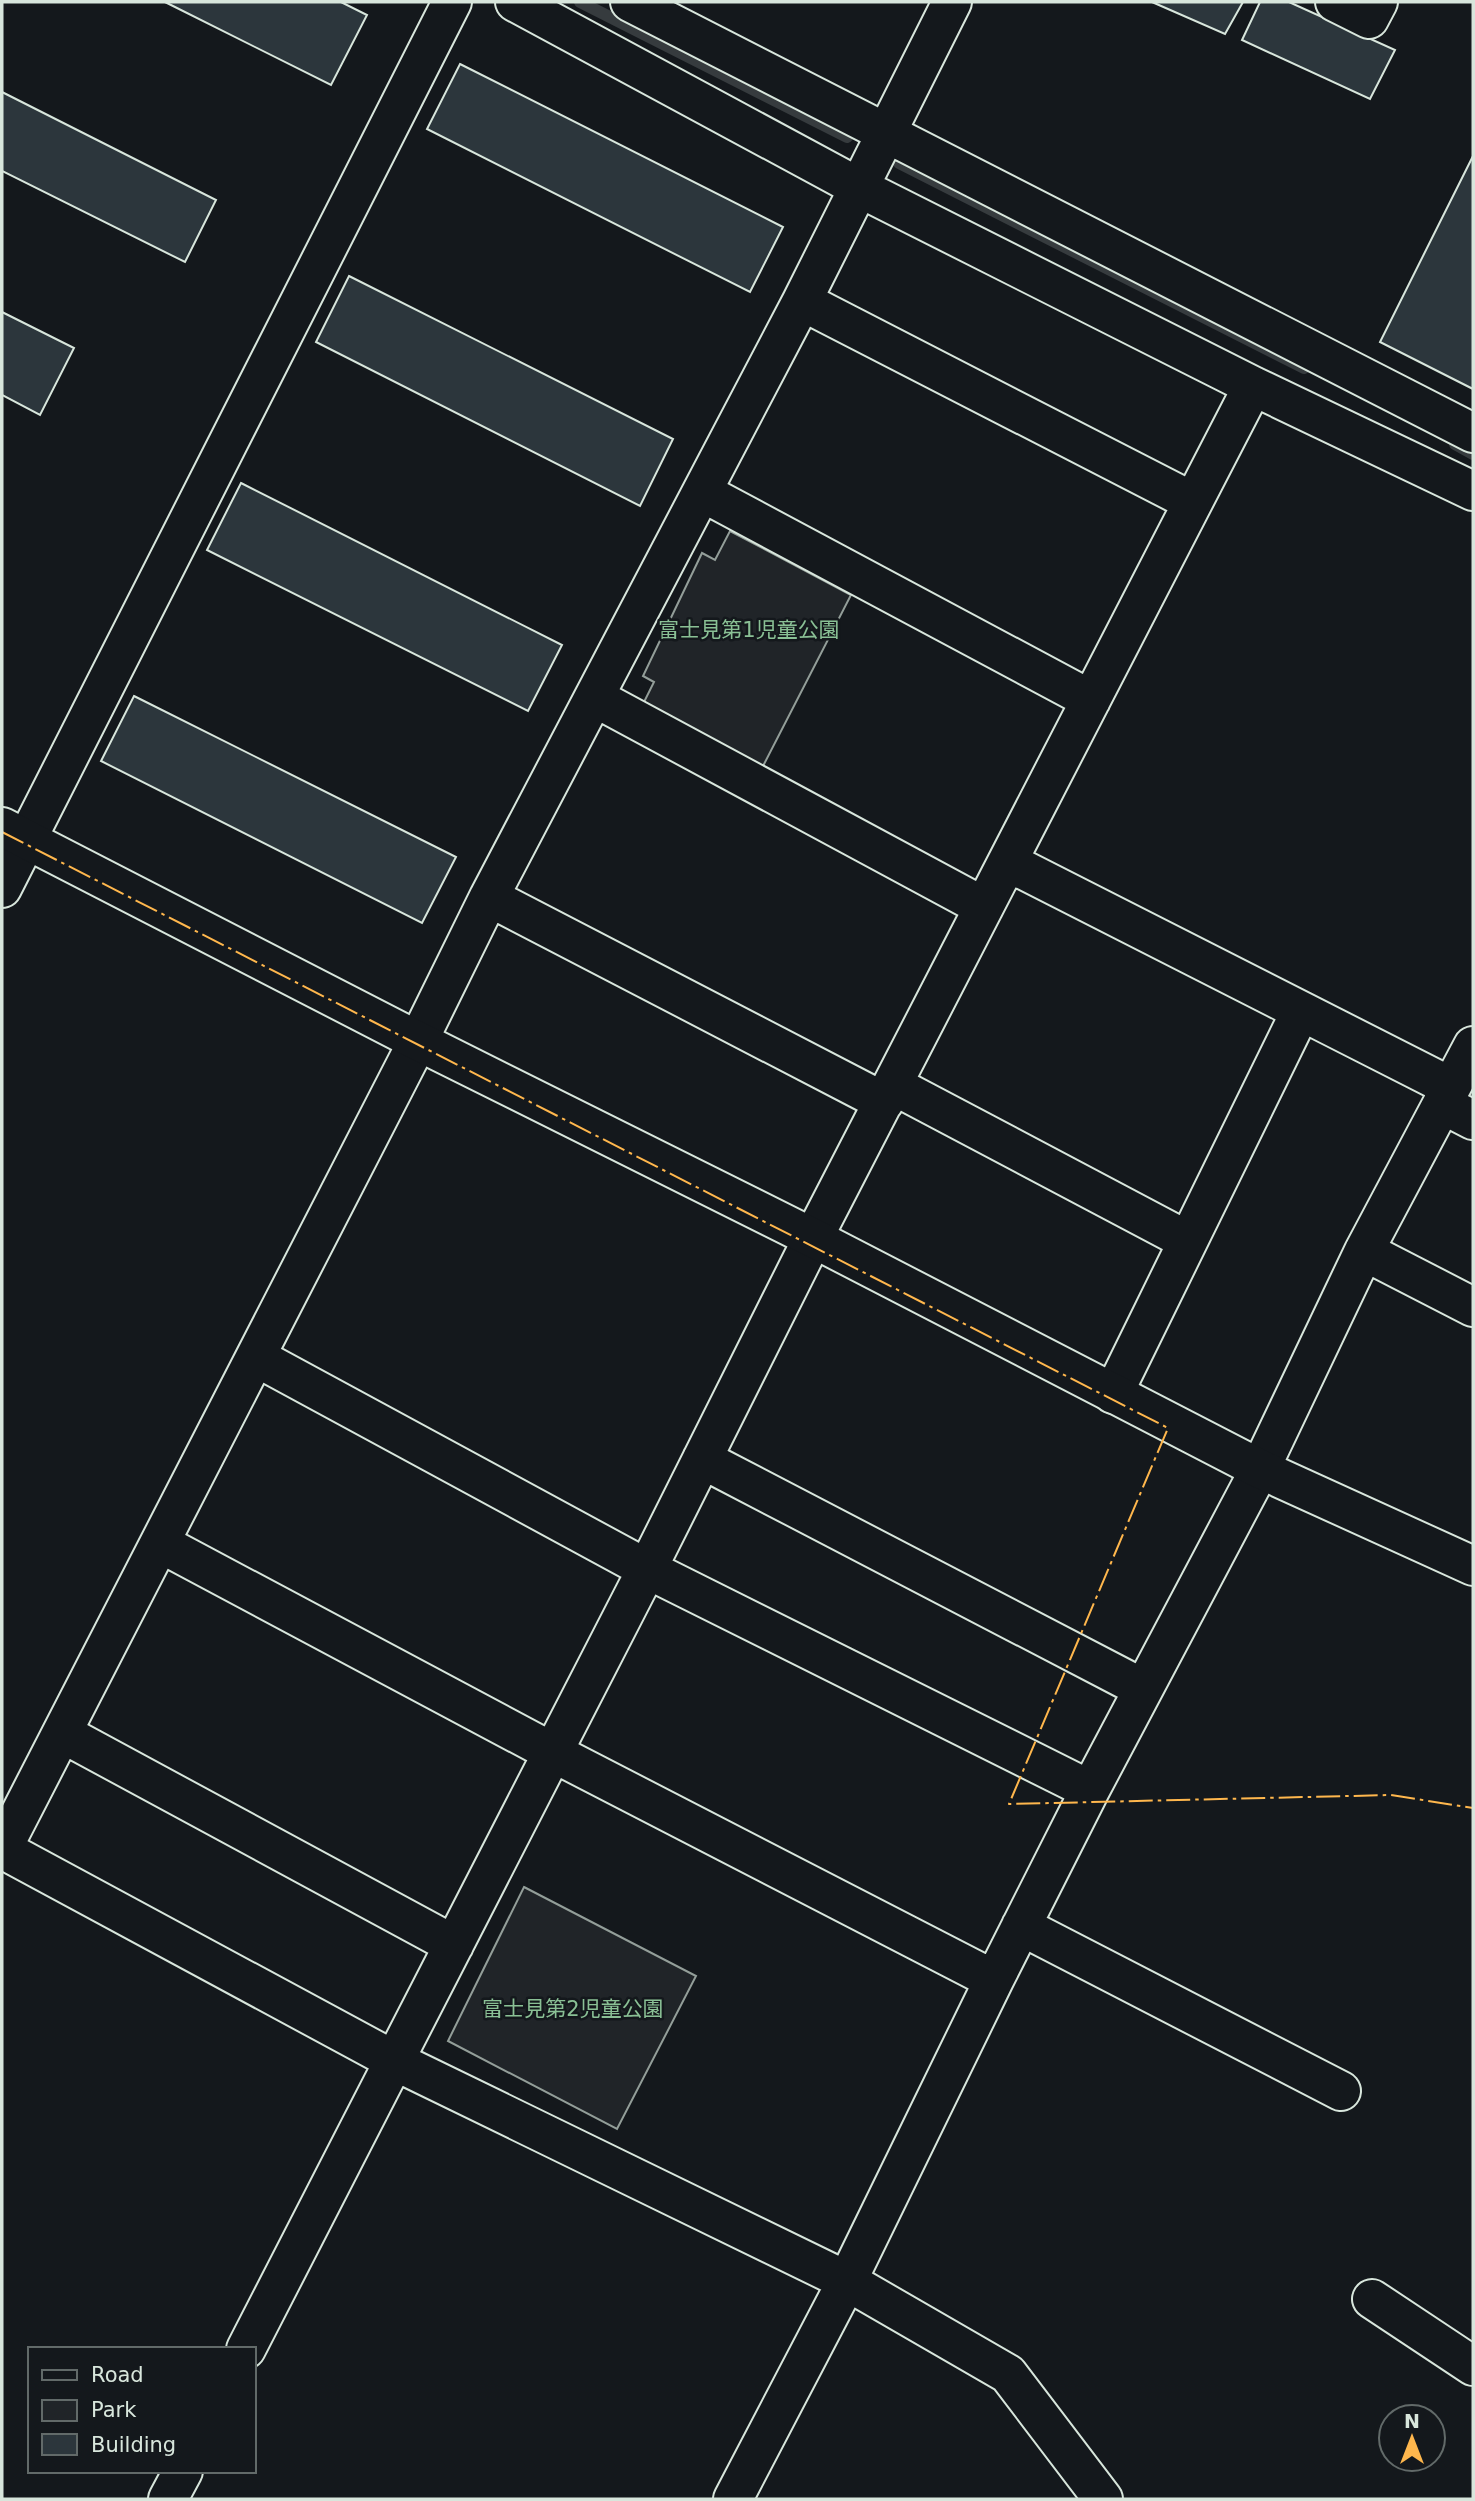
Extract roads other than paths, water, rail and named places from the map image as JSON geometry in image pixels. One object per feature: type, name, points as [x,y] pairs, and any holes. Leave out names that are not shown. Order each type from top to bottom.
[{"type":"street","points":[[2,888],[14,834],[452,2]]},
{"type":"street","points":[[516,2],[858,187],[1253,386],[1473,491]]},
{"type":"street","points":[[629,2],[1473,433]]},
{"type":"street","points":[[952,2],[802,301],[489,897],[418,1041],[2,1849],[395,2061],[847,2281],[1008,2374],[1103,2499]]},
{"type":"street","points":[[1335,2],[1368,19],[1378,2]]},
{"type":"street","points":[[802,301],[1193,502]]},
{"type":"street","points":[[247,2347],[647,1569],[813,1238],[1253,386]]},
{"type":"street","points":[[702,492],[1091,700]]},
{"type":"street","points":[[594,697],[984,907]]},
{"type":"street","points":[[14,834],[418,1041],[813,1238],[1260,1469],[1473,1566]]},
{"type":"street","points":[[1007,862],[1301,1010],[1456,1103]]},
{"type":"street","points":[[489,897],[1188,1241]]},
{"type":"street","points":[[1113,1394],[1301,1010]]},
{"type":"street","points":[[733,2499],[847,2281],[994,1980],[1142,1688],[1260,1469],[1364,1251],[1456,1103],[1473,1046]]},
{"type":"street","points":[[1364,1251],[1473,1307]]},
{"type":"street","points":[[256,1357],[647,1569],[1090,1790]]},
{"type":"street","points":[[702,1459],[1142,1688]]},
{"type":"street","points":[[160,1543],[552,1752],[994,1980]]},
{"type":"street","points":[[62,1733],[454,1945]]},
{"type":"street","points":[[1021,1926],[1341,2091]]},
{"type":"street","points":[[1372,2299],[1473,2366]]},
{"type":"street","points":[[168,2499],[182,2473]]},
{"type":"waterway","points":[[580,2],[847,137]]},
{"type":"waterway","points":[[899,163],[1304,368]]},
{"type":"waterway","points":[[1455,444],[1473,454]]},
{"type":"park label","name":"富士見第1児童公園","points":[[749,630]]},
{"type":"park label","name":"富士見第2児童公園","points":[[573,2009]]}]
